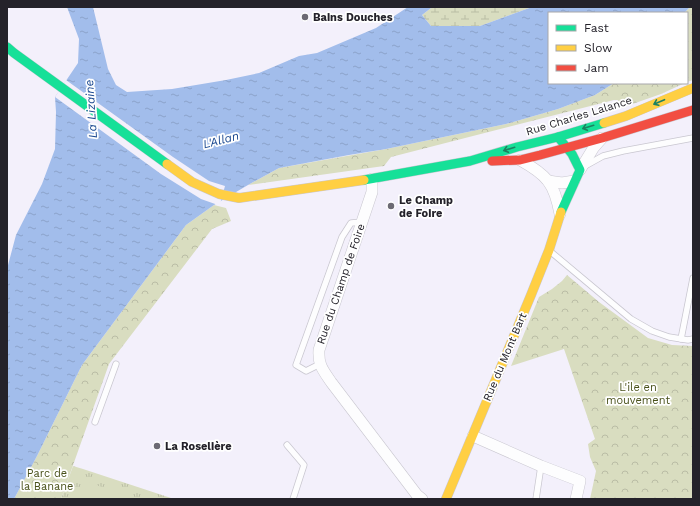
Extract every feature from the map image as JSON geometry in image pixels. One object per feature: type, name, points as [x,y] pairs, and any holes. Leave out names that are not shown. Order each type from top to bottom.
[{"type":"main road","name":"Rue Charles Lalance","points":[[7,47],[61,88],[192,182],[219,194],[239,198],[372,179],[470,161],[626,116],[693,88]]},
{"type":"main road","name":"Rue Charles Lalance","points":[[470,161],[520,160],[602,138],[693,110]]},
{"type":"main road","points":[[552,138],[567,148],[572,154],[580,170]]},
{"type":"main road","name":"Rue du Mont Bart","points":[[446,499],[549,250],[560,214],[580,170]]},
{"type":"street","points":[[539,173],[538,165],[540,155],[552,138]]},
{"type":"street","name":"Rue du Mont Bart","points":[[580,170],[602,138]]},
{"type":"street","points":[[520,160],[530,165],[548,181],[557,199],[560,214]]},
{"type":"street","name":"Rue du Champ de Foire","points":[[320,364],[318,357],[319,350],[363,222],[372,192],[372,179]]},
{"type":"street","points":[[548,181],[562,184],[574,181]]},
{"type":"street","points":[[320,364],[331,382],[422,499]]},
{"type":"street","points":[[473,436],[580,481],[576,499]]},
{"type":"lane","points":[[580,170],[603,156],[693,138]]},
{"type":"lane","points":[[320,364],[306,371],[296,365],[342,237],[351,223],[363,222]]},
{"type":"lane","points":[[549,250],[631,318],[652,331],[669,337],[688,340],[693,339]]},
{"type":"lane","points":[[681,339],[693,278]]},
{"type":"lane","points":[[95,422],[116,364]]},
{"type":"lane","points":[[287,445],[304,465],[293,499]]},
{"type":"lane","points":[[536,499],[542,466]]},
{"type":"green space","points":[[434,7],[532,7],[480,26],[431,26],[422,15]]},
{"type":"green space","points":[[690,7],[693,7],[693,80],[688,82],[688,12],[685,12]]},
{"type":"green space","points":[[612,84],[683,84],[661,94],[621,108],[618,100],[614,100],[391,157],[384,166],[248,185],[279,168],[386,149],[506,124],[558,109],[595,95]]},
{"type":"green space","name":"Parc de la Banane","points":[[214,205],[226,208],[231,221],[212,229],[109,364],[61,499],[14,499],[82,365],[186,225]]},
{"type":"green space","name":"L'ile en mouvement","points":[[567,275],[599,302],[648,338],[672,345],[693,346],[693,499],[590,499],[596,471],[590,457],[588,444],[595,439],[564,349],[511,366],[539,297],[552,289]]},
{"type":"green space","points":[[73,466],[83,469],[174,499],[61,499]]},
{"type":"green space","points":[[88,482],[135,499],[82,499]]},
{"type":"water","points":[[67,7],[93,7],[108,69],[116,85],[127,92],[172,89],[259,73],[299,56],[317,53],[376,28],[408,7],[434,7],[422,15],[431,26],[480,26],[532,7],[690,7],[685,12],[548,12],[548,84],[612,84],[595,95],[558,109],[506,124],[386,149],[279,168],[214,205],[186,225],[82,365],[14,499],[7,499],[7,269],[16,235],[42,184],[55,149],[55,97],[78,63],[79,39]]},
{"type":"pier","points":[[66,80],[209,181],[225,186],[220,204],[218,205],[201,199],[161,174],[55,97]]},
{"type":"traffic: fast","points":[[7,47],[167,164]]},
{"type":"traffic: fast","points":[[364,180],[470,161],[604,123]]},
{"type":"traffic: fast","points":[[558,137],[572,154],[580,170],[561,212]]},
{"type":"traffic: slow","points":[[604,123],[626,116],[693,88]]},
{"type":"traffic: slow","points":[[167,164],[192,182],[219,194],[239,198],[364,180]]},
{"type":"traffic: slow","points":[[446,499],[531,295],[549,250],[561,212]]},
{"type":"traffic: jam","points":[[492,161],[520,160],[540,155],[693,110]]},
{"type":"place","name":"Bains Douches","points":[[305,17]]},
{"type":"place","name":"Le Champ de Foire","points":[[391,206]]},
{"type":"place","name":"La Roselière","points":[[157,446]]},
{"type":"water label","name":"La Lizaine","points":[[91,109]]},
{"type":"water label","name":"L'Allan","points":[[221,140]]}]
